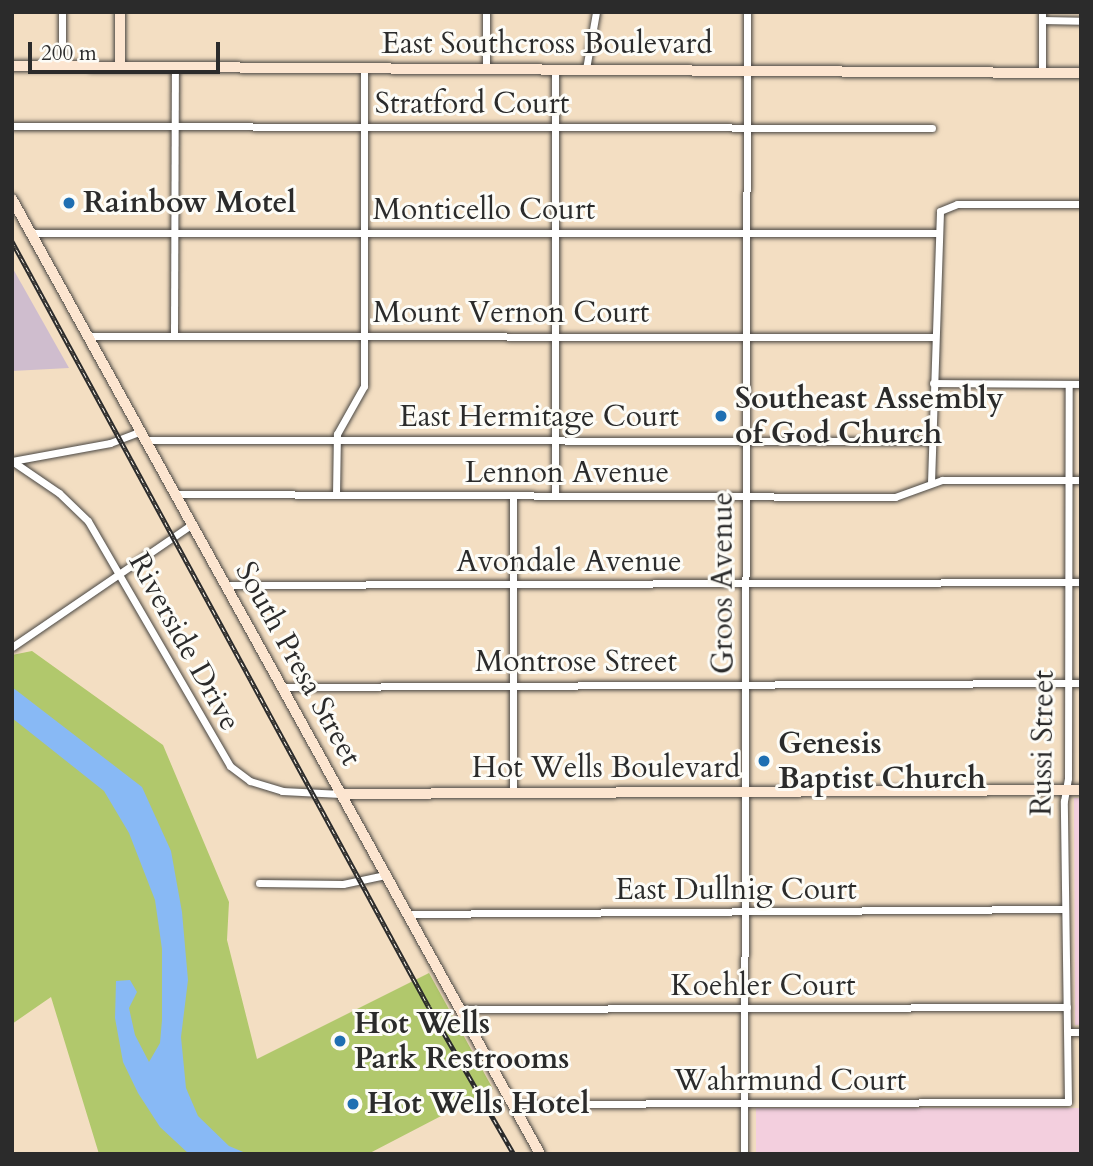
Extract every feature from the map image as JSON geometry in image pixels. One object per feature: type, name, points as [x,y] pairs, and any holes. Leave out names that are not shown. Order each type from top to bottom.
[{"type":"main road","points":[[120,12],[120,66]]},
{"type":"main road","name":"East Southcross Boulevard","points":[[12,66],[1081,73]]},
{"type":"main road","name":"South Presa Street","points":[[12,199],[540,1154]]},
{"type":"main road","name":"Hot Wells Boulevard","points":[[341,793],[1081,790]]},
{"type":"street","points":[[62,12],[62,66]]},
{"type":"street","points":[[486,12],[486,68]]},
{"type":"street","points":[[586,69],[596,12]]},
{"type":"street","name":"Groos Avenue","points":[[744,1154],[747,12]]},
{"type":"street","points":[[1042,72],[1042,16],[1081,21]]},
{"type":"street","points":[[174,335],[175,67]]},
{"type":"street","points":[[336,495],[337,440],[340,428],[362,394],[366,232],[364,67]]},
{"type":"street","points":[[555,68],[555,496]]},
{"type":"street","name":"Stratford Court","points":[[12,126],[932,128]]},
{"type":"street","points":[[931,483],[937,233],[940,211],[949,204],[1081,204]]},
{"type":"street","name":"Monticello Court","points":[[31,233],[937,233]]},
{"type":"street","name":"Mount Vernon Court","points":[[88,336],[934,337]]},
{"type":"street","points":[[933,383],[1081,384]]},
{"type":"street","name":"Russi Street","points":[[1068,1102],[1065,909],[1069,384]]},
{"type":"street","points":[[12,461],[110,443],[141,430]]},
{"type":"street","name":"East Hermitage Court","points":[[146,440],[932,441]]},
{"type":"street","name":"Riverside Drive","points":[[12,461],[80,512],[121,574],[230,766],[250,781],[282,791],[341,793]]},
{"type":"street","name":"Lennon Avenue","points":[[176,494],[902,496],[931,483],[1081,480]]},
{"type":"street","points":[[513,495],[513,792]]},
{"type":"street","points":[[13,647],[192,524]]},
{"type":"street","name":"Avondale Avenue","points":[[226,585],[1081,582]]},
{"type":"street","name":"Montrose Street","points":[[282,687],[1081,682]]},
{"type":"street","points":[[259,883],[343,884],[386,875]]},
{"type":"street","name":"East Dullnig Court","points":[[407,914],[1065,909]]},
{"type":"street","name":"Koehler Court","points":[[460,1009],[1067,1007]]},
{"type":"street","points":[[1068,1032],[1081,1032]]},
{"type":"street","name":"Wahrmund Court","points":[[513,1104],[1068,1102]]},
{"type":"shaded area","points":[[12,267],[69,368],[12,371]]},
{"type":"shaded area","points":[[1074,798],[1081,798],[1081,1025],[1075,1025]]},
{"type":"shaded area","points":[[756,1108],[1081,1108],[1081,1154],[756,1154]]},
{"type":"green space","points":[[32,651],[163,745],[229,902],[227,940],[257,1059],[429,973],[493,1089],[368,1154],[99,1154],[51,997],[12,1024],[12,655]]},
{"type":"water","points":[[12,687],[142,787],[171,851],[182,912],[188,980],[181,1037],[186,1088],[198,1116],[229,1146],[248,1154],[189,1154],[160,1127],[138,1093],[123,1062],[115,1018],[116,981],[130,980],[137,992],[129,1008],[135,1035],[149,1062],[160,1043],[162,1020],[162,949],[155,900],[129,833],[104,791],[12,718]]},
{"type":"railway","points":[[12,241],[429,1007],[514,1154]]},
{"type":"place","name":"Rainbow Motel","points":[[69,203]]},
{"type":"place","name":"Southeast Assembly of God Church","points":[[721,416]]},
{"type":"place","name":"Genesis Baptist Church","points":[[764,761]]},
{"type":"place","name":"Hot Wells Park Restrooms","points":[[340,1041]]},
{"type":"place","name":"Hot Wells Hotel","points":[[353,1104]]}]
